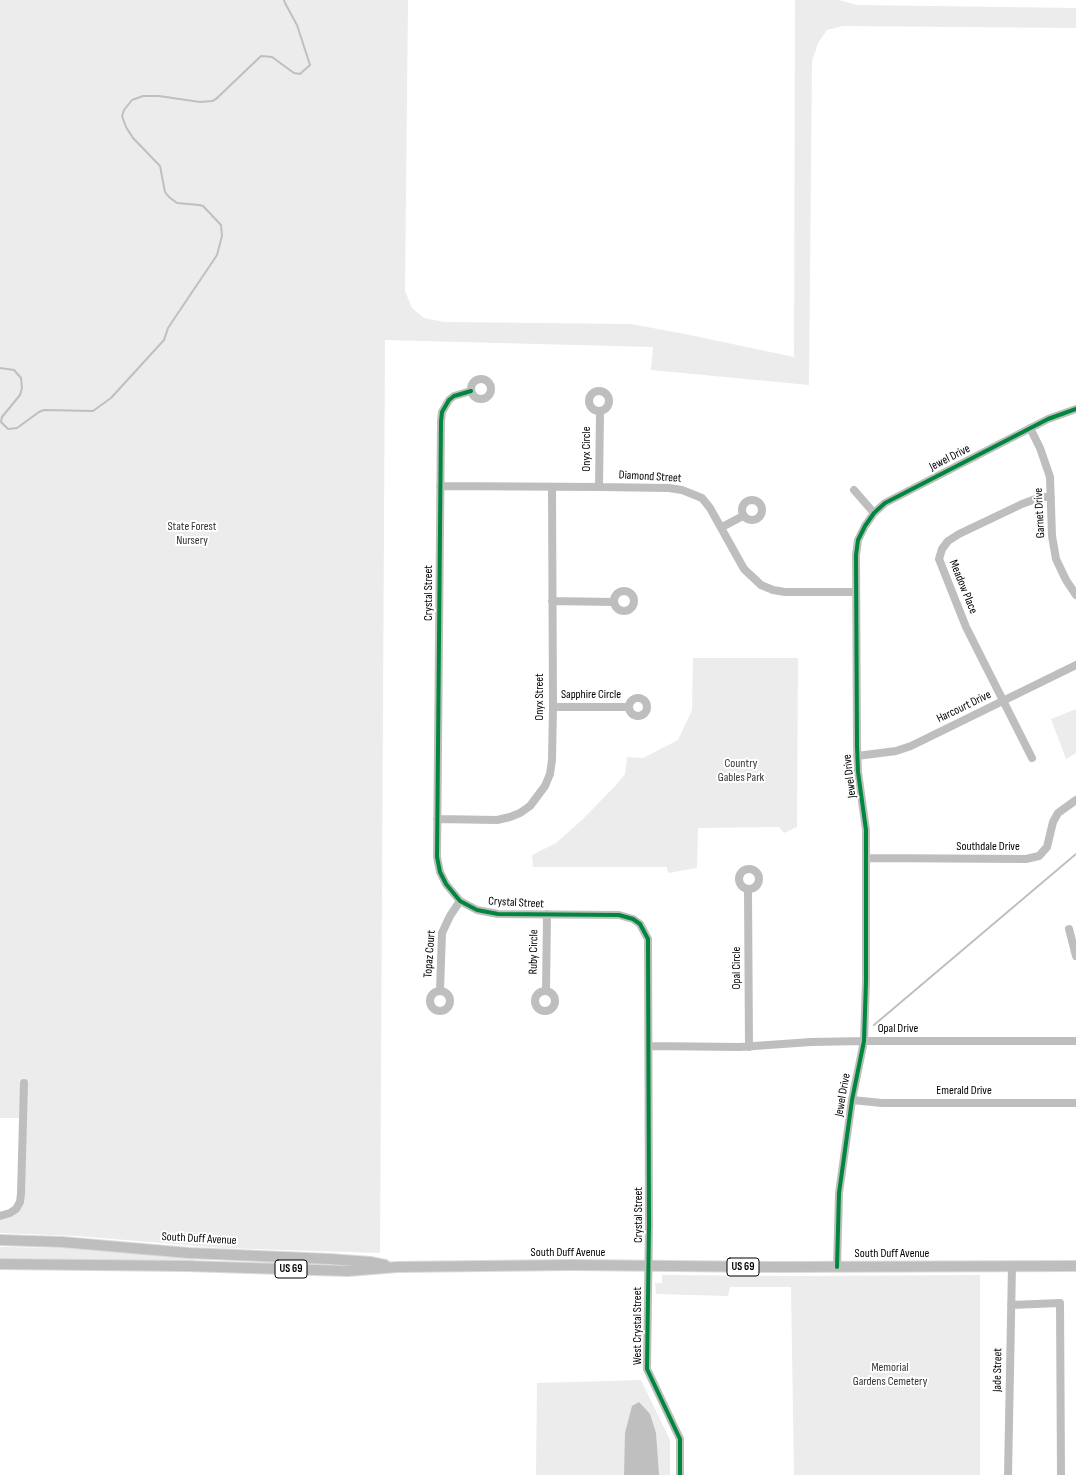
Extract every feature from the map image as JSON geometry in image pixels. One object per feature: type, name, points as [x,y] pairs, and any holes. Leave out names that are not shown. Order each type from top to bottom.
[{"type":"main road","name":"South Duff Avenue","points":[[0,1240],[62,1242],[189,1253],[329,1258],[370,1262],[396,1267]]},
{"type":"main road","name":"South Duff Avenue","points":[[0,1264],[186,1266],[348,1271],[396,1267],[571,1265],[649,1267],[1076,1266]]},
{"type":"street","name":"Crystal Street","points":[[471,391],[454,396],[445,404],[442,412],[437,819],[437,857],[440,872],[446,884],[460,901],[472,908],[487,913],[619,915],[633,919],[640,924],[648,939],[649,1267]]},
{"type":"street","name":"Jewel Drive","points":[[837,1267],[839,1193],[852,1100],[864,1041],[866,981],[866,830],[857,756],[856,555],[858,540],[864,526],[874,513],[885,503],[1030,428],[1063,413],[1076,409]]},
{"type":"street","name":"Onyx Circle","points":[[599,486],[600,412]]},
{"type":"street","name":"Garnet Drive","points":[[1030,428],[1050,477],[1052,536],[1056,559],[1066,580],[1076,595]]},
{"type":"street","name":"Diamond Street","points":[[440,486],[599,486],[669,488],[682,490],[702,498],[722,527],[744,569],[762,585],[773,590],[785,592],[856,592]]},
{"type":"street","name":"Onyx Street","points":[[437,819],[497,820],[510,817],[530,806],[545,786],[550,774],[552,760],[552,487]]},
{"type":"street","points":[[854,490],[874,513]]},
{"type":"street","name":"Meadow Place","points":[[1032,758],[966,627],[939,559],[942,549],[948,541],[958,534],[1022,504],[1041,497],[1051,497]]},
{"type":"street","points":[[722,527],[743,516]]},
{"type":"street","points":[[552,601],[613,602]]},
{"type":"street","name":"Harcourt Drive","points":[[857,756],[896,751],[911,746],[1003,702],[1076,664]]},
{"type":"street","name":"Sapphire Circle","points":[[552,707],[629,707]]},
{"type":"street","name":"Southdale Drive","points":[[866,858],[1026,859],[1039,856],[1047,847],[1053,822],[1058,813],[1076,800]]},
{"type":"street","name":"Opal Circle","points":[[748,890],[749,1047]]},
{"type":"street","name":"Topaz Court","points":[[440,990],[442,933],[450,916],[460,901]]},
{"type":"street","name":"Ruby Circle","points":[[546,991],[547,914]]},
{"type":"street","points":[[1069,929],[1076,956]]},
{"type":"street","name":"Opal Drive","points":[[649,1046],[749,1047],[811,1042],[864,1041],[1076,1041]]},
{"type":"street","points":[[0,1216],[10,1213],[16,1209],[20,1202],[24,1083]]},
{"type":"street","name":"Emerald Drive","points":[[852,1100],[882,1103],[1076,1103]]},
{"type":"street","name":"Jade Street","points":[[1008,1475],[1012,1266]]},
{"type":"street","name":"West Crystal Street","points":[[649,1267],[647,1369],[680,1439],[680,1475]]},
{"type":"street","points":[[1011,1305],[1060,1303],[1061,1475]]},
{"type":"green space","name":"State Forest Nursery","points":[[0,0],[408,0],[405,291],[412,308],[424,318],[444,322],[631,324],[794,357],[795,0],[839,0],[857,5],[1076,8],[1076,28],[843,26],[827,30],[818,43],[812,61],[809,385],[651,370],[653,347],[385,340],[380,1253],[222,1248],[77,1236],[0,1233],[0,1219],[13,1216],[18,1211],[26,1118],[0,1118]]},
{"type":"green space","name":"Country Gables Park","points":[[693,658],[798,658],[797,827],[784,833],[779,827],[698,828],[697,868],[668,873],[667,867],[533,867],[532,855],[556,843],[583,819],[616,785],[625,774],[627,757],[643,758],[678,740],[692,710]]},
{"type":"green space","points":[[1076,709],[1076,753],[1066,759],[1051,719]]},
{"type":"green space","points":[[0,1247],[66,1248],[131,1252],[195,1258],[195,1261],[0,1258]]},
{"type":"green space","name":"Memorial Gardens Cemetery","points":[[662,1275],[980,1275],[980,1475],[794,1475],[791,1287],[730,1287],[728,1296],[656,1294],[655,1283],[662,1283]]},
{"type":"green space","points":[[641,1380],[670,1440],[670,1475],[536,1475],[537,1383]]},
{"type":"shaded area","points":[[639,1402],[650,1414],[656,1433],[659,1475],[624,1475],[625,1433],[632,1406]]},
{"type":"waterway","points":[[0,368],[14,370],[21,378],[22,388],[20,395],[2,417],[1,422],[8,429],[17,428],[44,410],[93,411],[111,398],[164,340],[168,328],[217,255],[222,236],[221,225],[203,206],[177,203],[169,197],[165,192],[160,166],[133,138],[126,127],[122,116],[124,110],[132,100],[143,96],[159,96],[200,102],[212,101],[216,99],[261,56],[272,57],[294,73],[300,74],[310,65],[297,25],[284,0]]},
{"type":"waterway","points":[[874,1025],[1076,854]]},
{"type":"cycle path","points":[[471,391],[454,396],[449,400],[442,412],[441,421],[437,857],[440,872],[446,884],[460,901],[477,910],[498,914],[619,915],[633,919],[640,924],[648,939],[649,1225],[647,1369],[680,1439],[680,1475]]},
{"type":"cycle path","points":[[837,1267],[839,1193],[852,1100],[864,1041],[866,981],[866,830],[858,772],[857,746],[856,555],[858,540],[874,513],[885,503],[1048,419],[1076,409]]}]
